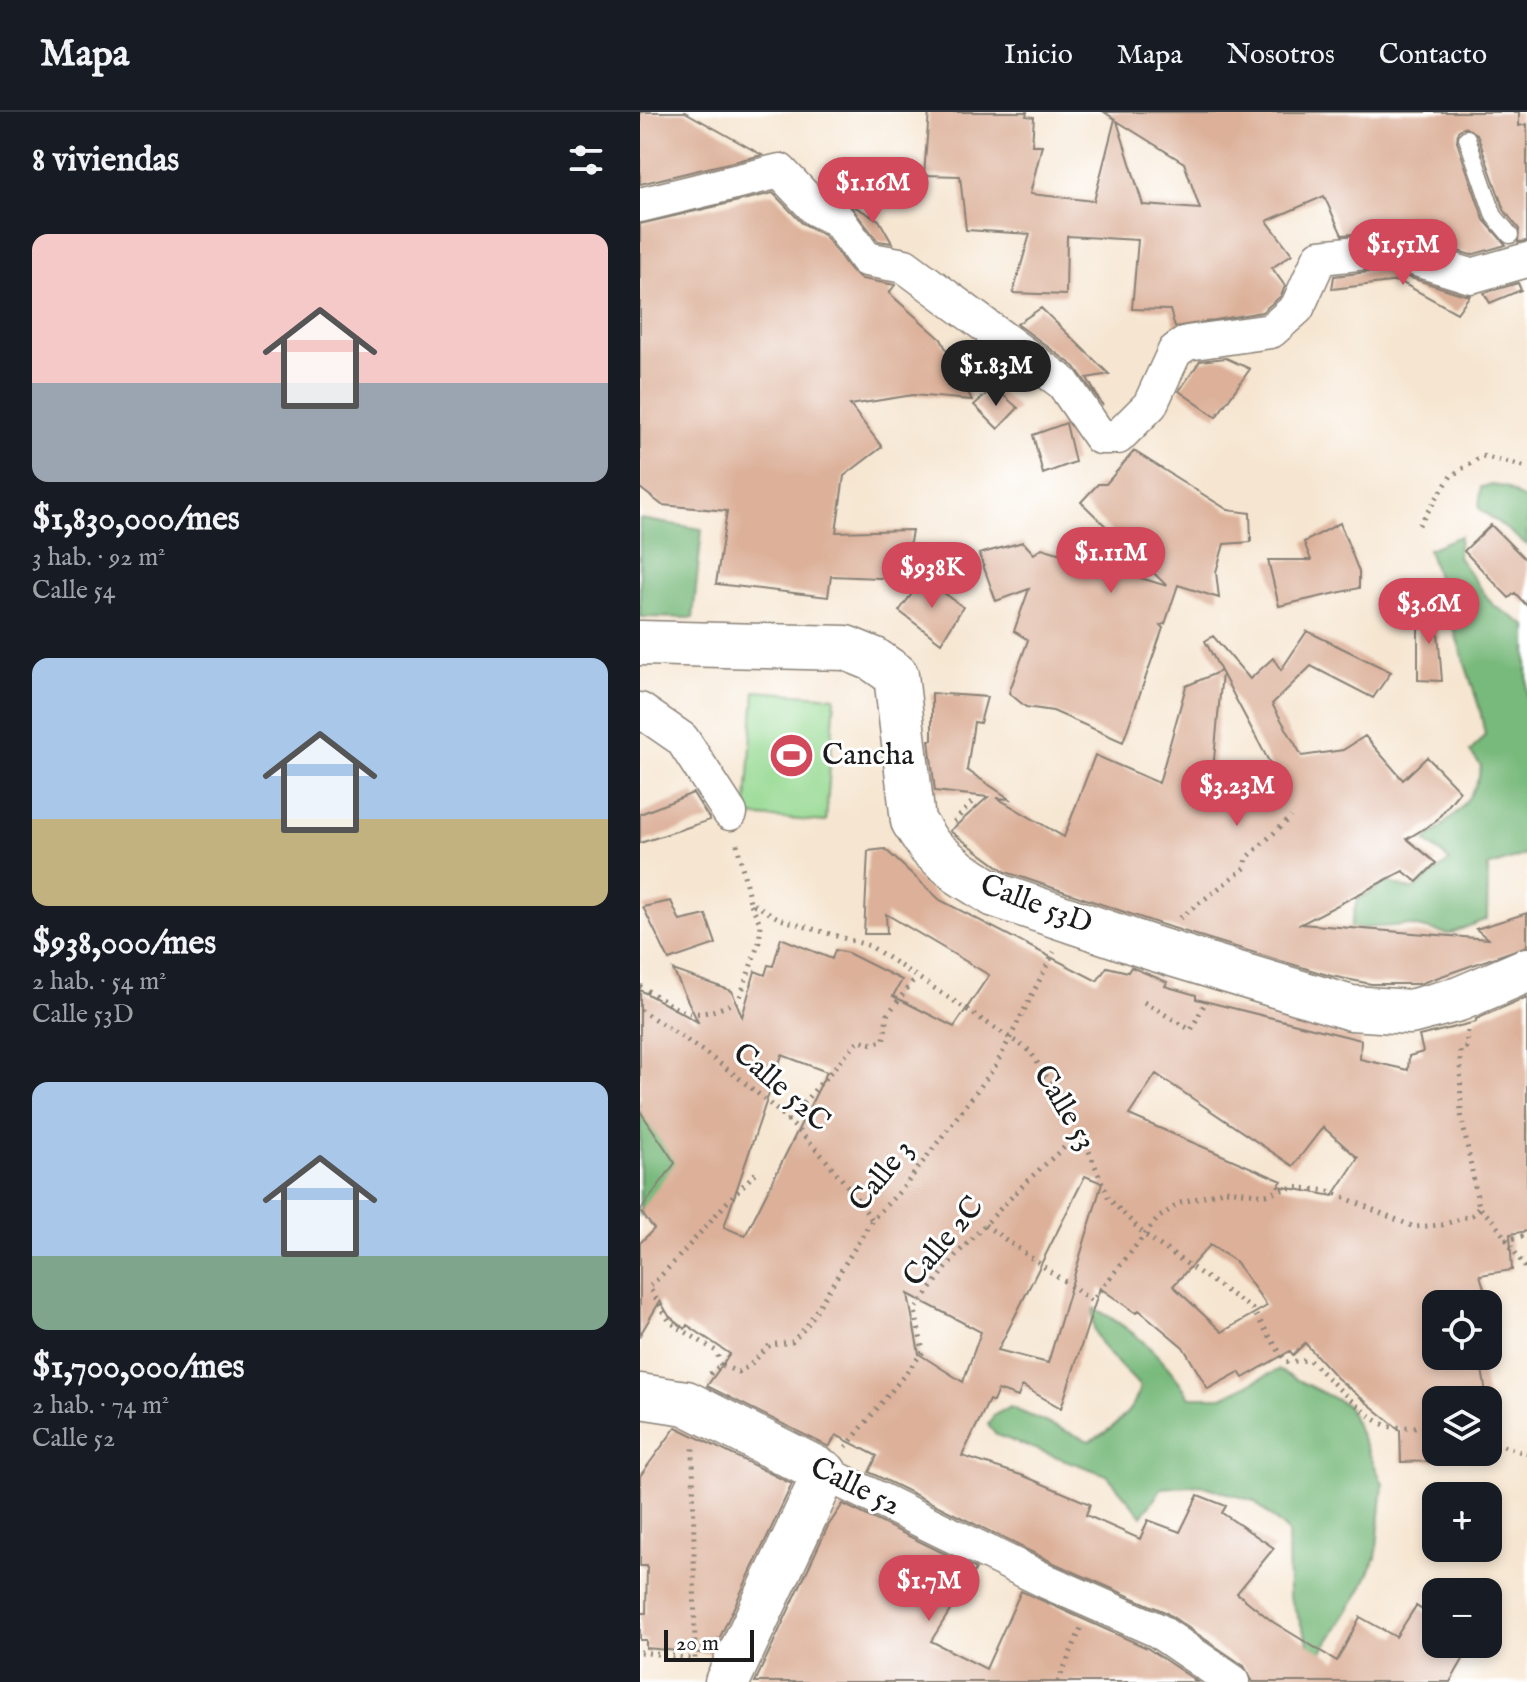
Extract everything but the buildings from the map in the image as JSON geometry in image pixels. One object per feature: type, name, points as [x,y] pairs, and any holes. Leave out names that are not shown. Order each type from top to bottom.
[{"type":"street","points":[[640,205],[780,171],[816,209],[838,220],[866,259],[905,266],[1063,383],[1100,437],[1118,437],[1150,405],[1175,351],[1187,343],[1271,331],[1297,308],[1320,257],[1387,250],[1471,276],[1519,248]]},
{"type":"street","name":"Calle 53D","points":[[640,643],[796,644],[846,648],[873,659],[896,675],[913,821],[930,847],[960,873],[995,895],[1223,970],[1351,1008],[1383,1013],[1410,1012],[1459,999],[1527,970]]},
{"type":"street","points":[[640,710],[682,739],[730,813]]},
{"type":"street","name":"Calle 52","points":[[640,1396],[690,1405],[825,1473],[1157,1630],[1233,1682]]},
{"type":"street","points":[[735,1665],[825,1473]]},
{"type":"lane","points":[[1467,138],[1494,216],[1519,248]]},
{"type":"path","points":[[1419,525],[1451,476],[1482,456],[1527,467]]},
{"type":"path","points":[[640,986],[687,1016],[711,1014],[739,1000],[761,925],[750,902],[730,813]]},
{"type":"path","points":[[1172,926],[1245,868],[1247,858],[1291,817]]},
{"type":"path","name":"Calle 53","points":[[750,902],[780,919],[870,946],[1011,1042],[1030,1051],[1081,1132],[1109,1199],[1145,1235],[1252,1309],[1286,1362],[1309,1360],[1376,1420],[1393,1427],[1422,1426]]},
{"type":"path","name":"Calle 3","points":[[721,1365],[738,1372],[756,1361],[770,1345],[792,1342],[806,1327],[872,1220],[903,1188],[1011,1042],[1015,1025],[1072,920]]},
{"type":"path","points":[[1144,1002],[1191,1030],[1223,970]]},
{"type":"path","points":[[787,1121],[859,1040],[873,1044],[884,1040],[887,1015],[916,977]]},
{"type":"path","points":[[1459,999],[1469,1036],[1466,1047],[1460,1050],[1461,1114],[1479,1207],[1527,1270]]},
{"type":"path","name":"Calle 52C","points":[[640,1010],[761,1093],[817,1147],[872,1220]]},
{"type":"path","name":"Calle 2C","points":[[825,1473],[923,1352],[915,1310],[956,1255],[1081,1132]]},
{"type":"path","points":[[640,1652],[695,1659],[690,1405],[721,1365],[716,1351],[670,1322],[649,1287],[683,1255],[712,1215],[757,1172]]},
{"type":"path","points":[[985,1225],[1092,1301],[1158,1218],[1180,1203],[1226,1190],[1266,1195],[1293,1187],[1329,1191],[1414,1227],[1442,1225],[1472,1215],[1479,1207]]},
{"type":"path","points":[[1505,1240],[1527,1235]]},
{"type":"path","points":[[1502,1446],[1527,1454]]},
{"type":"path","points":[[1058,1682],[1093,1602]]},
{"type":"green space","points":[[1481,487],[1505,487],[1527,502],[1527,545],[1479,508]]},
{"type":"green space","points":[[640,519],[702,529],[693,618],[640,617]]},
{"type":"green space","points":[[1460,536],[1458,557],[1493,605],[1527,626],[1527,854],[1488,867],[1487,919],[1449,934],[1407,925],[1350,929],[1357,900],[1388,882],[1412,890],[1450,861],[1425,841],[1468,799],[1478,778],[1481,766],[1470,752],[1485,735],[1480,710],[1428,549]]},
{"type":"green space","name":"Cancha","points":[[755,691],[835,697],[826,822],[746,816]]},
{"type":"green space","points":[[640,1102],[695,1154],[640,1215]]},
{"type":"green space","points":[[1094,1308],[1148,1346],[1190,1397],[1222,1397],[1278,1370],[1347,1405],[1383,1484],[1376,1558],[1360,1592],[1316,1661],[1289,1595],[1288,1532],[1254,1501],[1200,1485],[1162,1488],[1142,1516],[1107,1475],[996,1435],[988,1425],[994,1415],[1010,1407],[1089,1441],[1128,1412],[1140,1387],[1100,1342],[1095,1332]]},
{"type":"place","name":"Cancha","points":[[791,756]]}]
